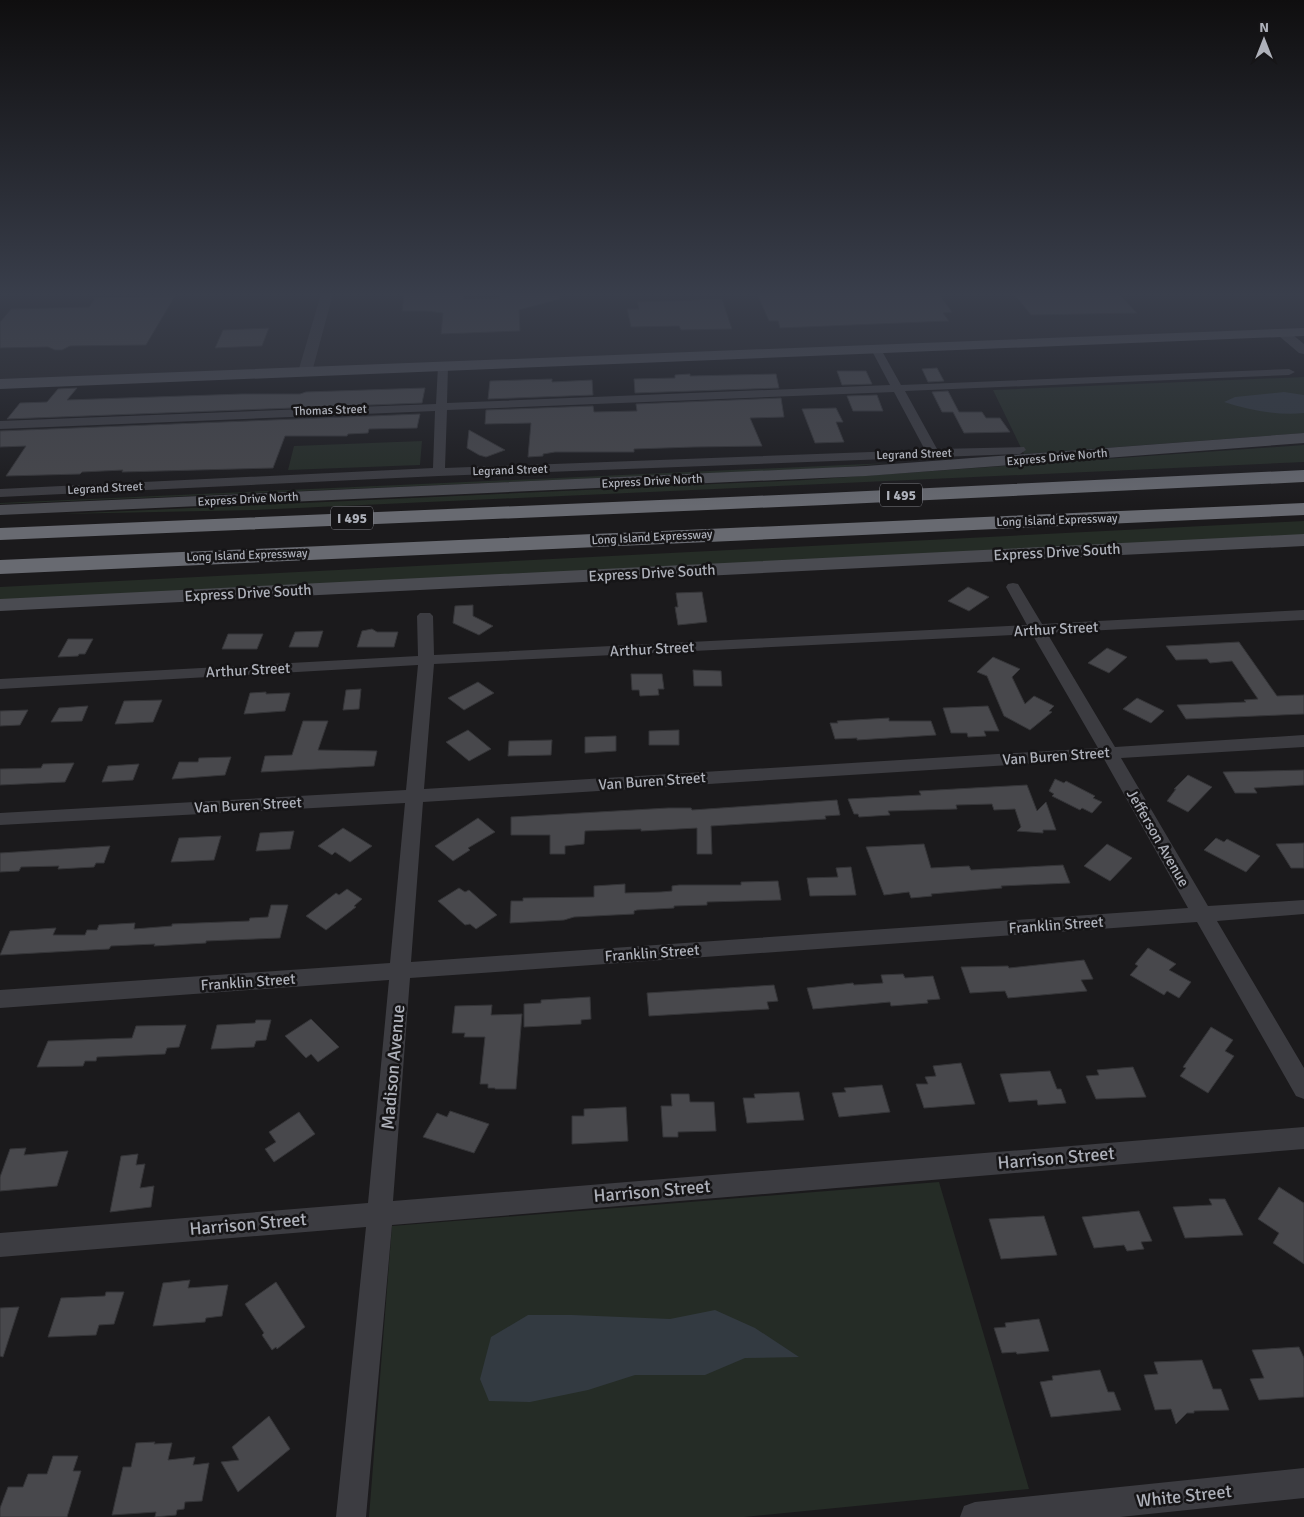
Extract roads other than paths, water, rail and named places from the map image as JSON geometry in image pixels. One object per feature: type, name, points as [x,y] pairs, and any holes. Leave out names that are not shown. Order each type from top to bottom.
[{"type":"highway","name":"I 495","points":[[0,534],[1304,476]]},
{"type":"highway","name":"Long Island Expressway","points":[[0,567],[98,561],[1304,509]]},
{"type":"highway","points":[[0,521],[100,519],[172,525]]},
{"type":"highway","points":[[0,573],[98,561]]},
{"type":"main road","points":[[0,384],[478,365]]},
{"type":"main road","name":"Express Drive North","points":[[0,510],[850,472],[1304,438]]},
{"type":"main road","name":"Express Drive South","points":[[0,605],[1304,540]]},
{"type":"street","points":[[305,372],[307,365]]},
{"type":"street","points":[[884,365],[933,453]]},
{"type":"street","points":[[440,472],[443,366]]},
{"type":"street","name":"Thomas Street","points":[[0,425],[442,405],[1289,372]]},
{"type":"street","name":"Legrand Street","points":[[0,492],[440,472],[1020,450]]},
{"type":"street","name":"Jefferson Avenue","points":[[1013,587],[1304,1089]]},
{"type":"street","name":"Arthur Street","points":[[0,684],[1304,615]]},
{"type":"street","name":"Madison Avenue","points":[[351,1517],[401,971],[426,660],[425,616]]},
{"type":"street","name":"Van Buren Street","points":[[0,819],[415,796],[1304,740]]},
{"type":"street","name":"Franklin Street","points":[[0,999],[1304,908]]},
{"type":"street","name":"Harrison Street","points":[[0,1245],[1304,1138]]},
{"type":"street","name":"White Street","points":[[974,1517],[1304,1483]]}]
